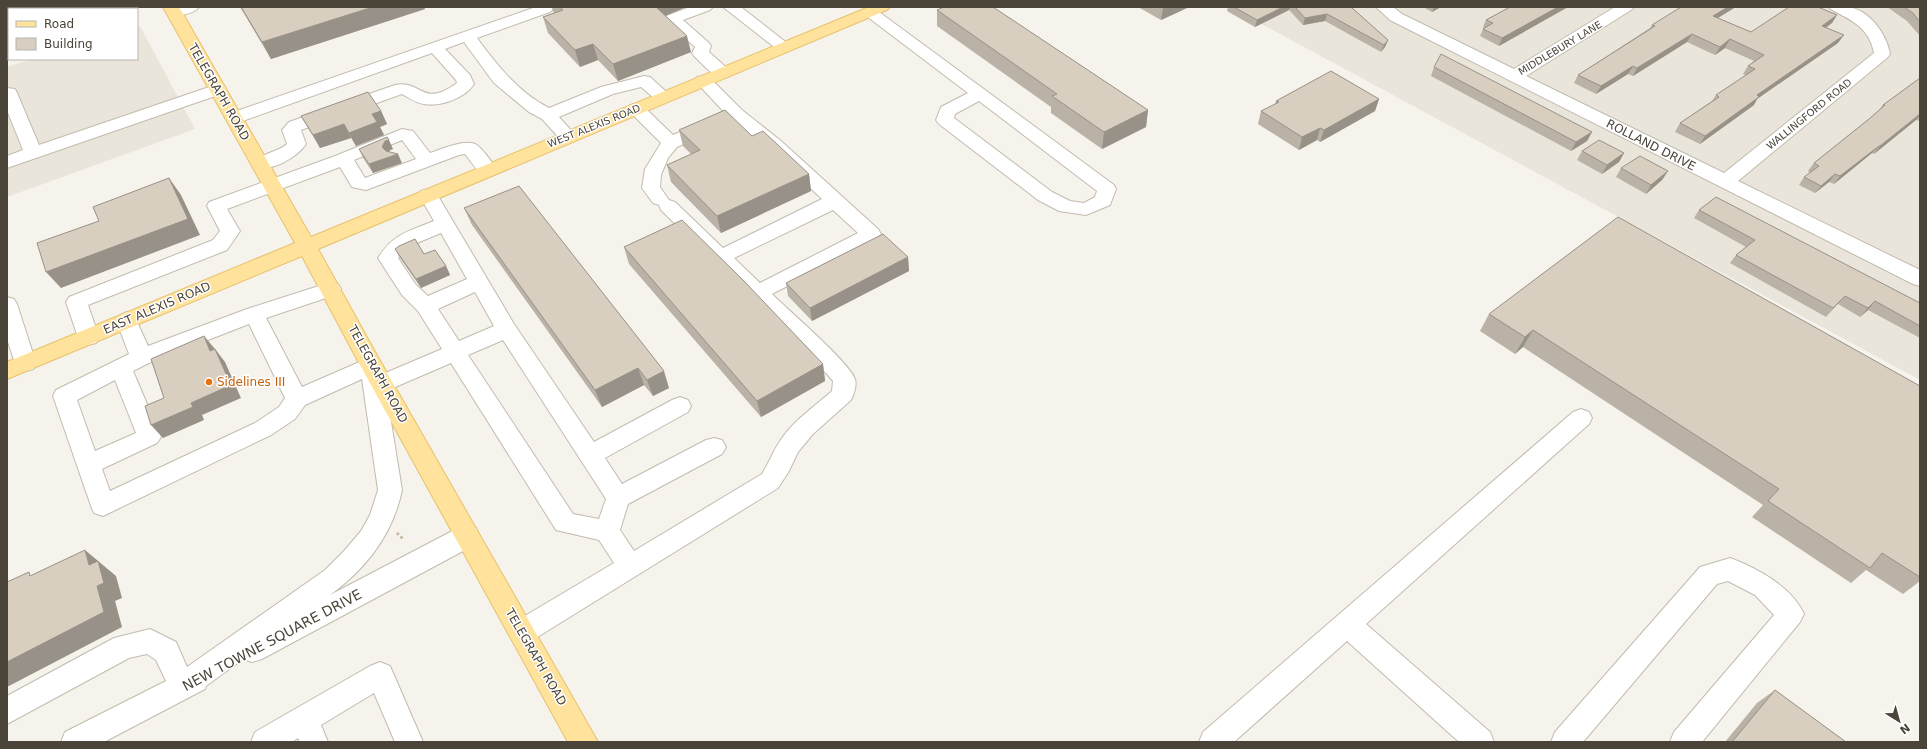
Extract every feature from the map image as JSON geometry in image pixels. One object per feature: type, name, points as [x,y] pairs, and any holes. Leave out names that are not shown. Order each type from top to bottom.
[{"type":"main road","name":"TELEGRAPH ROAD","points":[[172,10],[273,186],[467,536],[584,742]]},
{"type":"main road","name":"WEST ALEXIS ROAD","points":[[306,245],[876,10]]},
{"type":"main road","name":"EAST ALEXIS ROAD","points":[[16,367],[306,245]]},
{"type":"street","points":[[172,10],[191,7]]},
{"type":"street","points":[[705,7],[672,19],[703,46],[700,53],[722,73]]},
{"type":"street","points":[[728,7],[732,7],[784,47]]},
{"type":"street","name":"ROLLAND DRIVE","points":[[1384,7],[1396,17],[1920,279]]},
{"type":"street","name":"MIDDLEBURY LANE","points":[[1514,76],[1626,7]]},
{"type":"street","name":"WALLINGFORD ROAD","points":[[1725,182],[1882,54],[1880,40],[1873,29],[1864,21],[1837,7]]},
{"type":"street","points":[[234,118],[545,9]]},
{"type":"street","points":[[876,10],[980,94],[1107,188],[1103,201],[1086,209],[1066,207],[1045,196],[945,120],[947,111],[980,94]]},
{"type":"street","points":[[467,36],[500,79],[535,108],[548,115],[568,137]]},
{"type":"street","points":[[260,164],[290,153],[297,144],[291,130],[295,126],[311,119],[401,89],[408,90],[419,98],[429,99],[443,97],[459,90],[466,84],[464,79],[435,47]]},
{"type":"street","points":[[548,115],[594,95],[635,82],[644,81],[663,98]]},
{"type":"street","points":[[703,81],[736,114],[775,145],[871,234],[757,293]]},
{"type":"street","points":[[7,162],[218,90]]},
{"type":"street","points":[[7,93],[9,93],[34,153]]},
{"type":"street","points":[[636,109],[671,143]]},
{"type":"street","points":[[522,632],[770,481],[781,464],[788,447],[805,428],[843,394],[844,380],[834,367],[664,202],[652,188],[653,170],[671,143],[736,114]]},
{"type":"street","points":[[402,134],[407,135],[422,154],[366,184],[359,183],[355,166],[343,158],[345,155],[402,134]]},
{"type":"street","points":[[397,155],[422,154],[470,148],[488,170]]},
{"type":"street","points":[[88,337],[76,302],[220,245],[230,231],[216,206],[273,186],[355,166]]},
{"type":"street","points":[[428,194],[507,329],[618,498]]},
{"type":"street","points":[[720,257],[835,201]]},
{"type":"street","points":[[445,224],[404,241],[392,250],[388,258],[409,290],[426,306],[565,523],[607,531],[630,566]]},
{"type":"street","points":[[426,306],[479,282]]},
{"type":"street","points":[[330,289],[254,314],[131,362],[64,396],[103,506],[263,430],[287,413],[297,400],[377,374],[456,352],[507,329]]},
{"type":"street","points":[[7,304],[16,367]]},
{"type":"street","points":[[254,314],[297,400]]},
{"type":"street","points":[[88,465],[149,437],[131,362],[127,320]]},
{"type":"street","points":[[7,711],[124,647],[150,641],[166,651],[182,687],[334,578],[354,559],[371,539],[385,512],[390,490],[377,374]]},
{"type":"street","points":[[590,455],[680,406]]},
{"type":"street","points":[[1213,742],[1581,418]]},
{"type":"street","points":[[607,531],[618,498],[714,447]]},
{"type":"street","name":"NEW TOWNE SQUARE DRIVE","points":[[75,742],[467,536]]},
{"type":"street","points":[[1565,742],[1709,575],[1730,569],[1764,587],[1791,614],[1684,742]]},
{"type":"street","points":[[1347,624],[1480,742]]},
{"type":"street","points":[[265,742],[309,730],[380,675],[409,742]]},
{"type":"shaded area","points":[[1230,7],[1920,7],[1920,380]]},
{"type":"shaded area","points":[[140,26],[195,129],[7,197],[7,67],[30,60],[138,60],[138,27]]},
{"type":"building","points":[[241,7],[373,7],[262,42]]},
{"type":"building","points":[[560,7],[656,7],[687,36],[613,64],[593,44],[575,50],[543,17],[563,10]]},
{"type":"building","points":[[944,7],[993,7],[1148,110],[1104,132],[1052,96],[1057,94],[937,10]]},
{"type":"building","points":[[1234,7],[1283,7],[1257,20]]},
{"type":"building","points":[[1295,7],[1351,7],[1388,40],[1384,45],[1327,14],[1305,18]]},
{"type":"building","points":[[1510,7],[1558,7],[1502,38],[1483,29],[1493,23],[1486,20]]},
{"type":"building","points":[[1681,7],[1728,7],[1713,16],[1751,32],[1789,7],[1818,7],[1837,15],[1822,26],[1844,35],[1757,95],[1759,97],[1705,136],[1680,123],[1719,97],[1716,95],[1755,69],[1748,66],[1764,55],[1730,39],[1720,47],[1692,34],[1637,68],[1633,66],[1601,86],[1578,75],[1655,26],[1652,25]]},
{"type":"building","points":[[1904,7],[1920,7],[1920,22],[1913,13]]},
{"type":"building","points":[[1441,54],[1592,132],[1576,142],[1434,67]]},
{"type":"building","points":[[1331,71],[1379,99],[1324,130],[1320,128],[1302,137],[1261,111],[1279,102],[1276,101]]},
{"type":"building","points":[[1920,78],[1920,114],[1840,176],[1835,174],[1821,186],[1804,177],[1819,166],[1814,163],[1885,105],[1883,105]]},
{"type":"building","points":[[368,92],[381,111],[372,114],[377,122],[349,133],[344,124],[313,135],[301,116]]},
{"type":"building","points":[[725,110],[752,136],[763,131],[809,174],[717,216],[667,165],[700,150],[679,130]]},
{"type":"building","points":[[387,137],[389,140],[385,141],[382,147],[386,151],[398,154],[369,164],[359,149]]},
{"type":"building","points":[[1599,140],[1624,153],[1607,165],[1582,151]]},
{"type":"building","points":[[1640,156],[1668,171],[1651,185],[1621,168]]},
{"type":"building","points":[[169,178],[188,219],[46,272],[37,243],[99,221],[93,207]]},
{"type":"building","points":[[519,186],[664,371],[647,380],[638,368],[595,390],[464,208]]},
{"type":"building","points":[[1716,197],[1920,303],[1920,326],[1875,301],[1868,308],[1845,296],[1833,308],[1736,255],[1755,240],[1699,210]]},
{"type":"building","points":[[1618,217],[1920,386],[1920,577],[1882,553],[1870,568],[1768,501],[1779,489],[1533,330],[1525,337],[1489,314]]},
{"type":"building","points":[[682,220],[743,280],[823,364],[757,401],[624,247]]},
{"type":"building","points":[[883,234],[908,257],[810,308],[786,283]]},
{"type":"building","points":[[415,239],[424,254],[435,250],[446,266],[416,279],[395,249]]},
{"type":"building","points":[[204,336],[210,351],[215,349],[231,385],[191,403],[193,407],[151,425],[145,406],[164,398],[151,359]]},
{"type":"building","points":[[85,550],[89,565],[98,561],[104,583],[97,586],[104,612],[7,662],[7,582],[29,572],[30,576]]},
{"type":"building","points":[[1775,690],[1846,742],[1732,742]]},
{"type":"place","name":"Sidelines III","points":[[209,382]]}]
